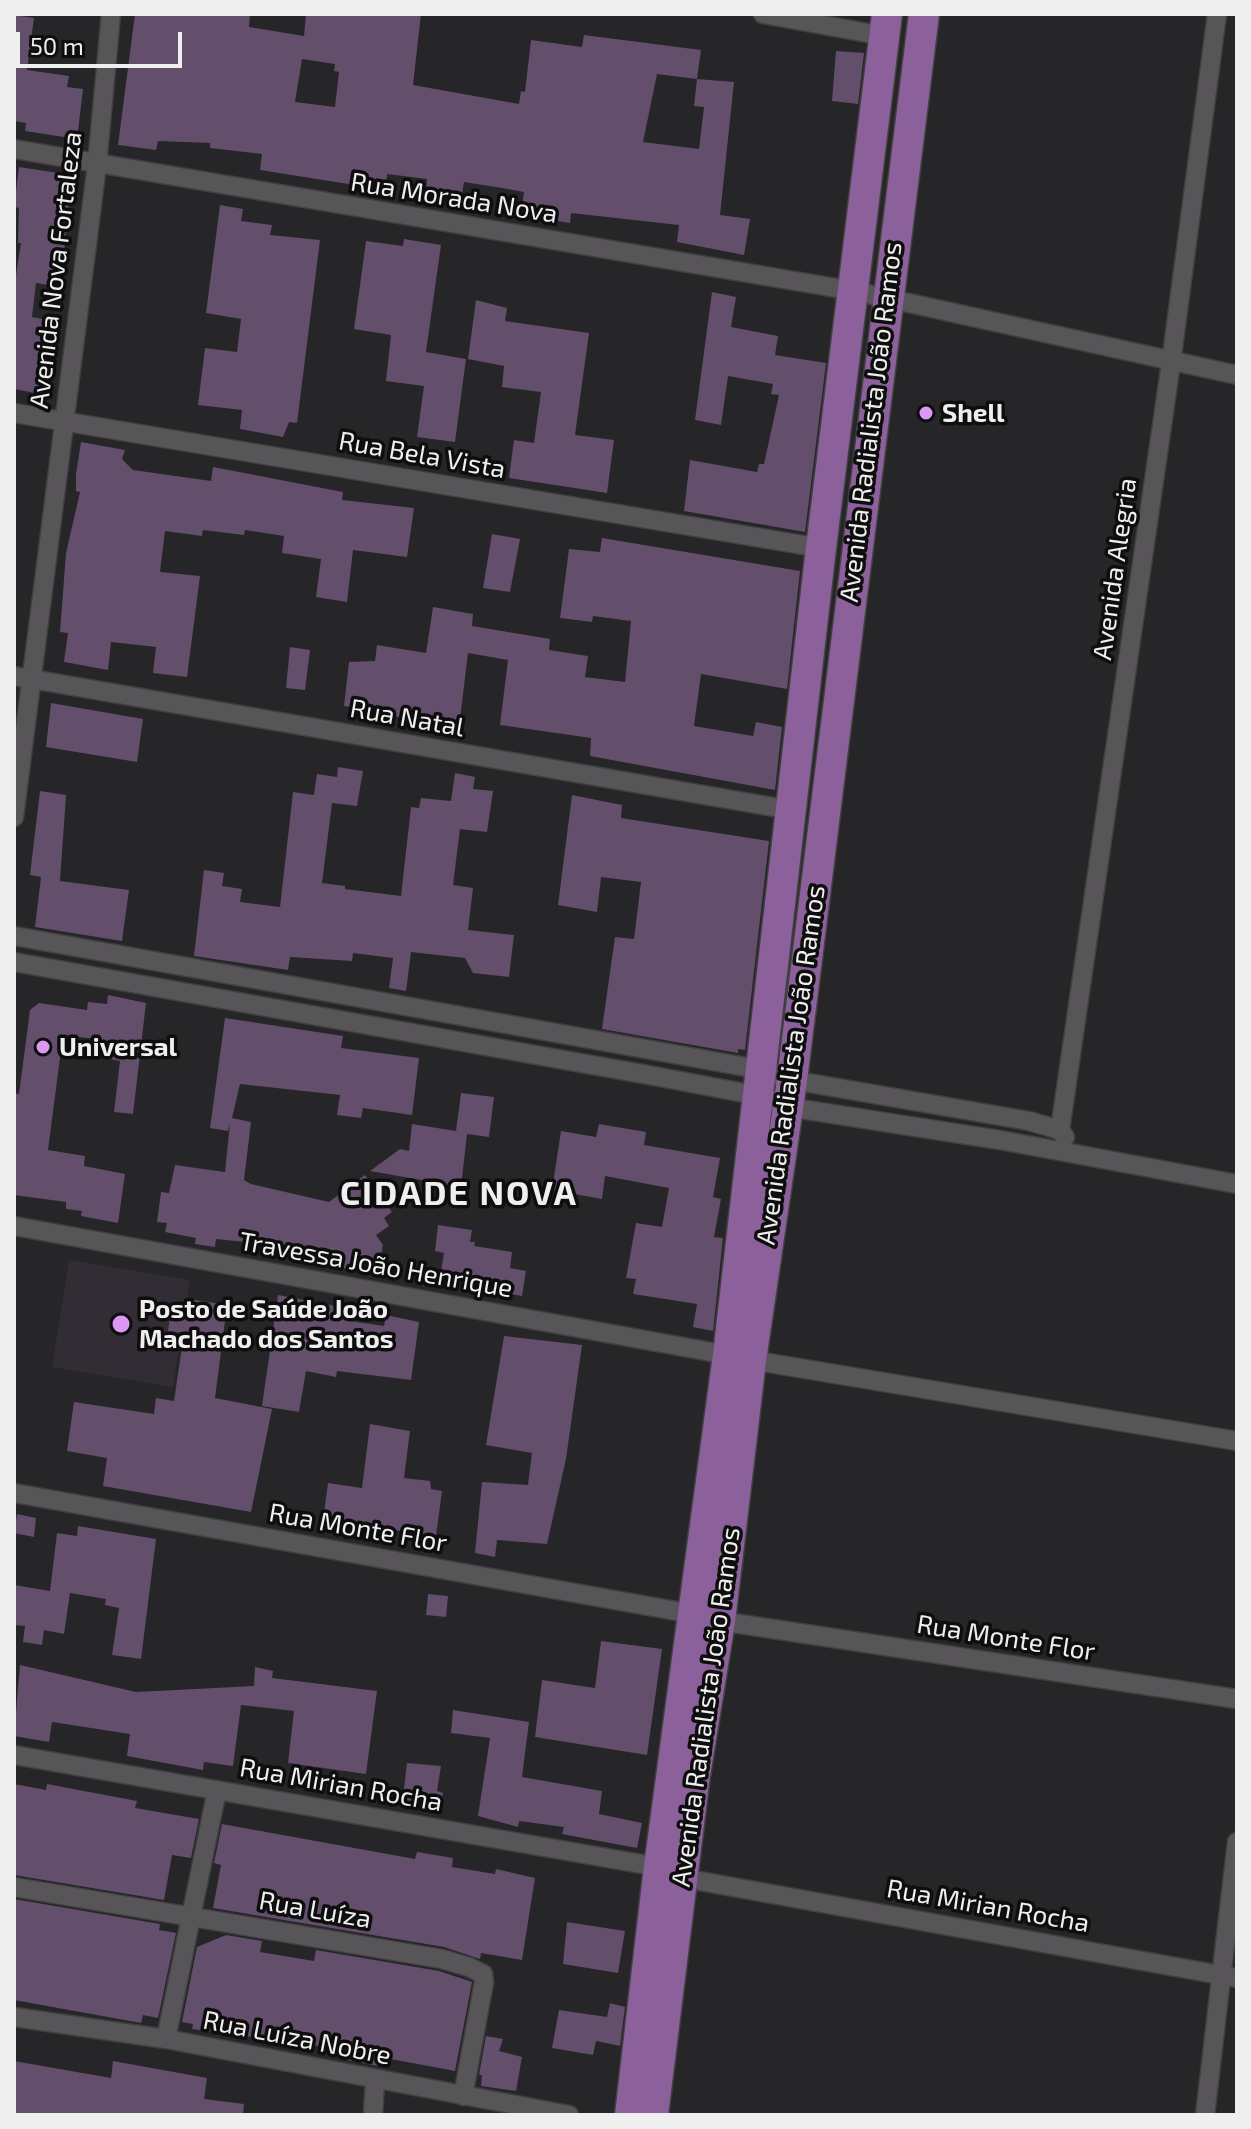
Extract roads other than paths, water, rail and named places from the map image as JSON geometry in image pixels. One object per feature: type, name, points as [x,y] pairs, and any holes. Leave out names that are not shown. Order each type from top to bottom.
[{"type":"main road","name":"Avenida Radialista João Ramos","points":[[630,2115],[671,1873],[924,14]]},
{"type":"main road","name":"Avenida Radialista João Ramos","points":[[776,1088],[791,810],[886,25]]},
{"type":"main road","name":"Avenida Radialista João Ramos","points":[[653,2115],[671,1873]]},
{"type":"street","name":"Avenida Nova Fortaleza","points":[[14,817],[23,678],[64,422],[97,165],[111,14]]},
{"type":"street","points":[[763,14],[886,25]]},
{"type":"street","name":"Avenida Alegria","points":[[1060,1130],[1171,363],[1217,14]]},
{"type":"street","name":"Rua Morada Nova","points":[[14,149],[854,291],[1171,363],[1237,375]]},
{"type":"street","name":"Rua Bela Vista","points":[[14,413],[821,548]]},
{"type":"street","name":"Rua Natal","points":[[23,678],[791,810]]},
{"type":"street","points":[[14,936],[658,1052],[776,1088],[1080,1154],[1237,1184]]},
{"type":"street","points":[[14,962],[654,1076],[776,1088],[1029,1121],[1060,1130],[1080,1154]]},
{"type":"street","points":[[166,990],[170,965]]},
{"type":"street","points":[[399,1031],[404,1006]]},
{"type":"street","points":[[654,1076],[658,1052]]},
{"type":"street","name":"Travessa João Henrique","points":[[14,1226],[739,1358],[1237,1441]]},
{"type":"street","name":"Rua Monte Flor","points":[[14,1493],[706,1617],[1237,1699]]},
{"type":"street","name":"Rua Mirian Rocha","points":[[14,1755],[1229,1976]]},
{"type":"street","points":[[166,2039],[217,1790]]},
{"type":"street","points":[[1205,2115],[1229,1976],[1237,1842]]},
{"type":"street","name":"Rua Luíza","points":[[14,1887],[442,1959],[483,1974],[479,2016],[463,2096]]},
{"type":"street","name":"Rua Luíza Nobre","points":[[14,2017],[166,2039],[569,2115]]},
{"type":"street","points":[[373,2115],[375,2079]]},
{"type":"place","name":"Shell","points":[[926,413]]},
{"type":"place","name":"Universal","points":[[43,1047]]},
{"type":"place","name":"Posto de Saúde João Machado dos Santos","points":[[121,1324]]},
{"type":"district","name":"CIDADE NOVA","points":[[459,1194]]}]
